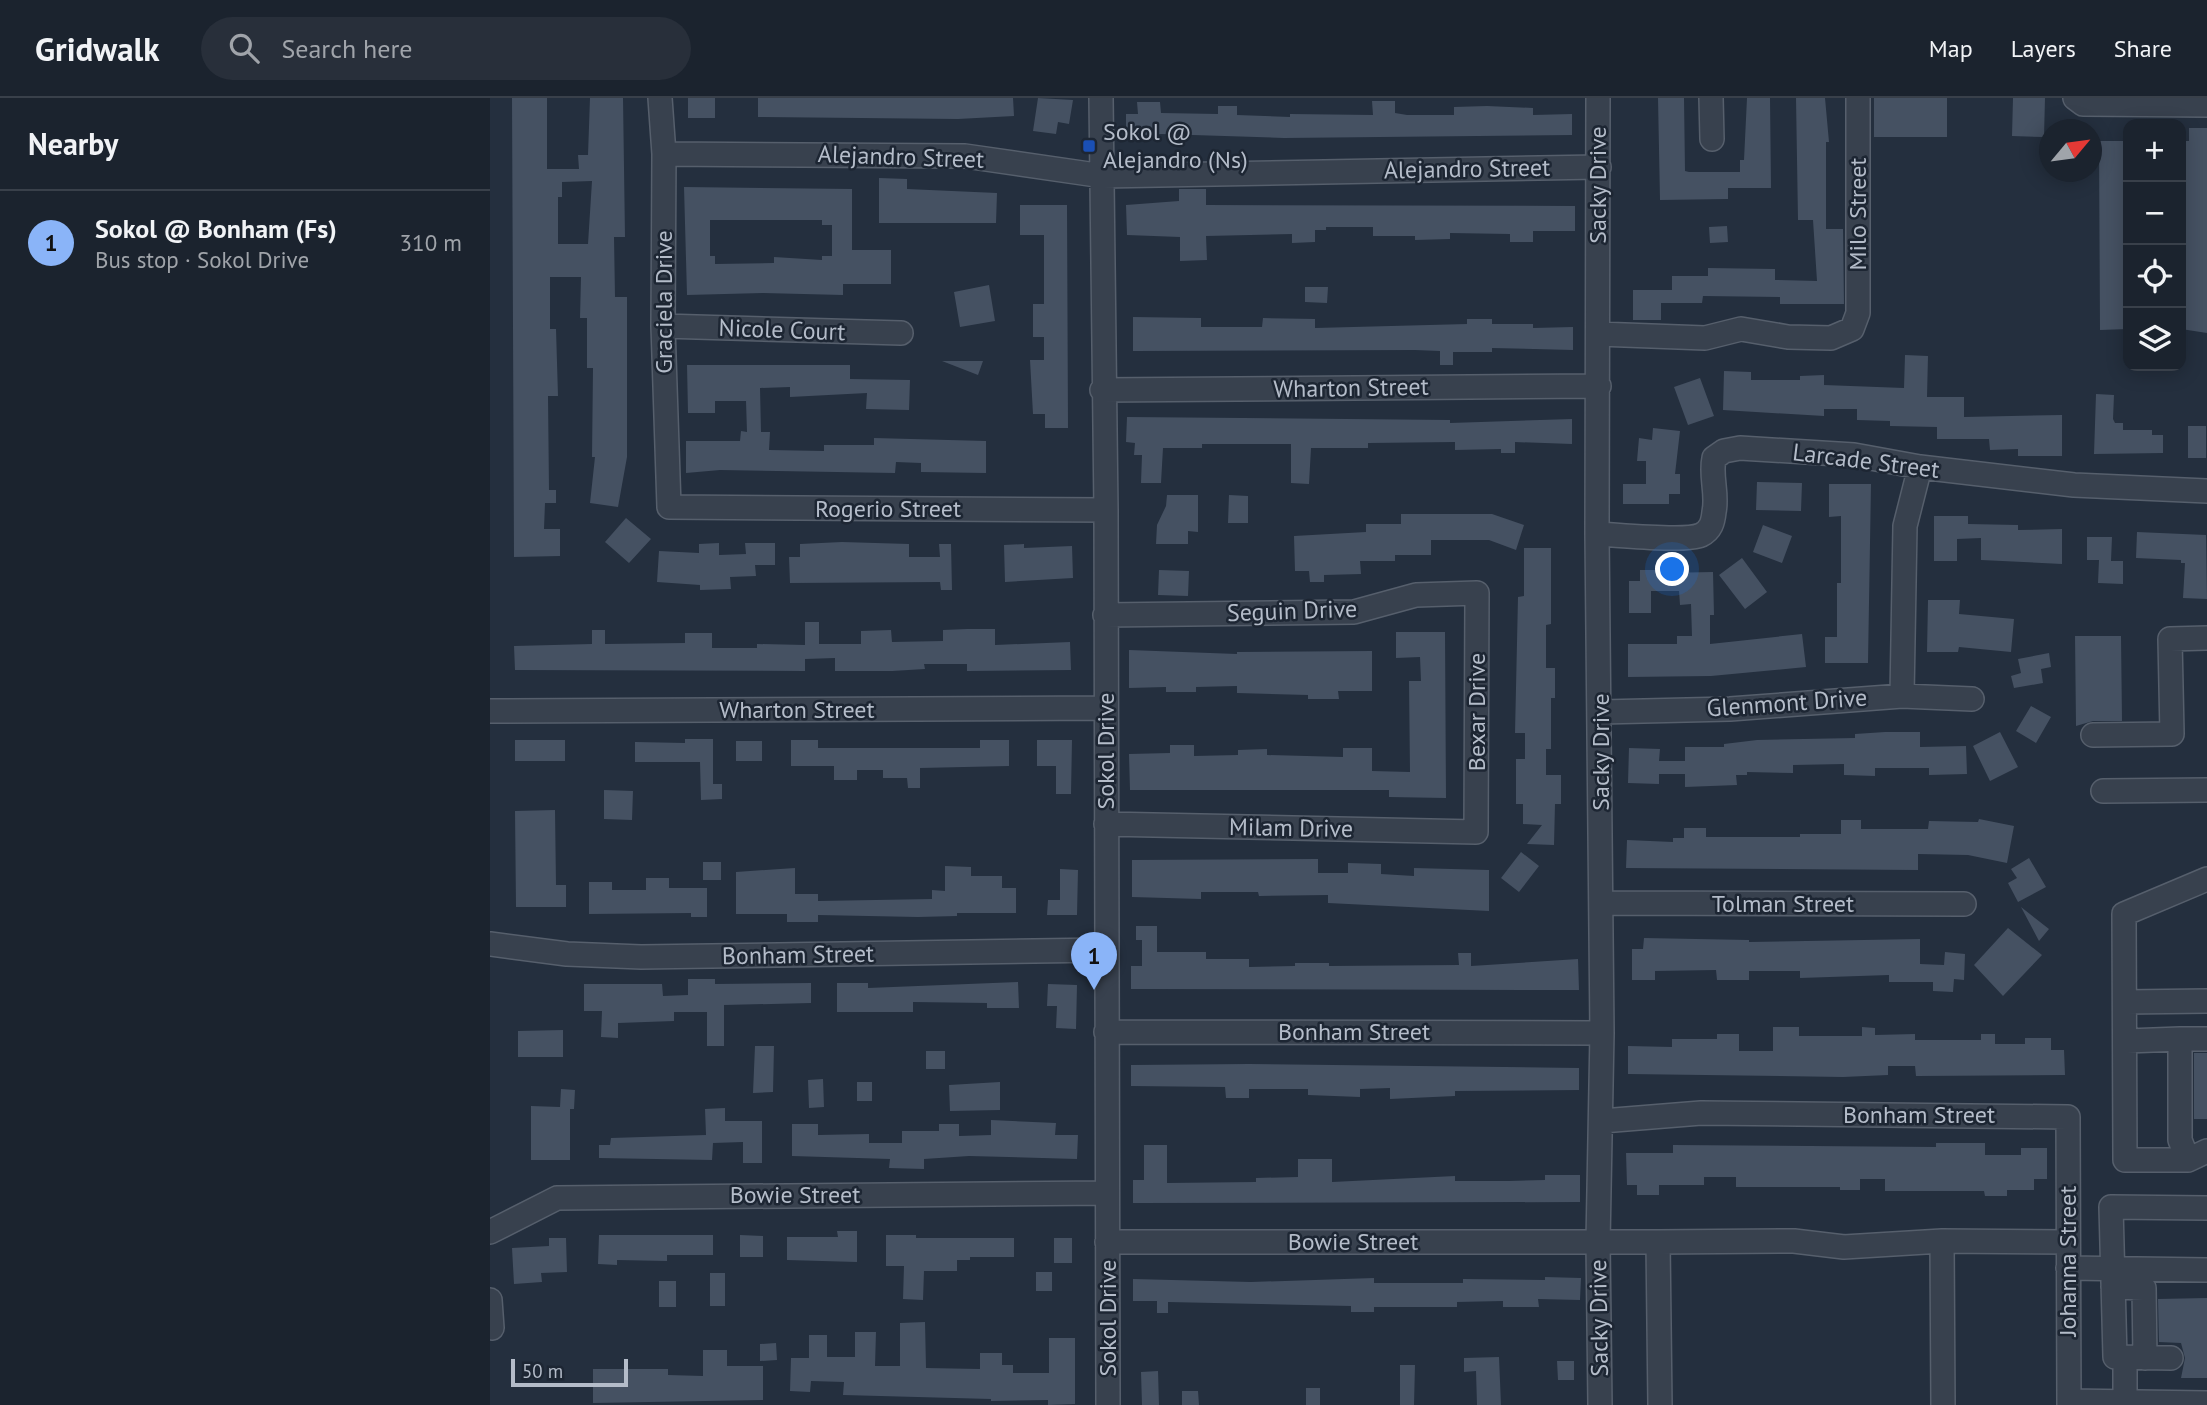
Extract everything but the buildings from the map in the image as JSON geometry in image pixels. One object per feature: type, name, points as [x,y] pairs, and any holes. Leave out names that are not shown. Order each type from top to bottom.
[{"type":"street","name":"Graciela Drive","points":[[660,98],[664,154],[663,326],[669,507]]},
{"type":"street","name":"Sokol Drive","points":[[1101,98],[1102,390],[1106,510],[1108,1405]]},
{"type":"street","name":"Sacky Drive","points":[[1598,98],[1598,534],[1602,903],[1602,1121],[1598,1242],[1600,1405]]},
{"type":"street","points":[[1711,98],[1712,139]]},
{"type":"street","name":"Milo Street","points":[[1598,334],[1705,338],[1741,329],[1788,337],[1831,338],[1852,329],[1858,313],[1858,98]]},
{"type":"street","points":[[2079,101],[2204,105]]},
{"type":"street","name":"Alejandro Street","points":[[664,154],[965,156],[1103,176],[1599,167]]},
{"type":"street","name":"Nicole Court","points":[[663,326],[901,333]]},
{"type":"street","name":"Wharton Street","points":[[1102,390],[1599,386]]},
{"type":"street","name":"Larcade Street","points":[[1598,534],[1687,539],[1703,534],[1711,526],[1716,504],[1712,469],[1714,458],[1724,451],[1740,448],[1854,455],[1920,467],[2074,485],[2207,491]]},
{"type":"street","points":[[1902,696],[1905,526],[1920,467]]},
{"type":"street","name":"Rogerio Street","points":[[669,507],[1106,510]]},
{"type":"street","name":"Seguin Drive","points":[[1105,615],[1354,612],[1416,595],[1477,593]]},
{"type":"street","name":"Bexar Drive","points":[[1476,832],[1477,593]]},
{"type":"street","points":[[2093,735],[2172,734],[2170,639],[2207,638]]},
{"type":"street","name":"Glenmont Drive","points":[[1601,712],[1730,709],[1902,696],[1972,699]]},
{"type":"street","name":"Wharton Street","points":[[490,711],[1105,708]]},
{"type":"street","points":[[2103,791],[2207,790]]},
{"type":"street","name":"Milam Drive","points":[[1106,824],[1476,832]]},
{"type":"street","points":[[2197,1156],[2125,1160],[2127,1041],[2124,914],[2207,880]]},
{"type":"street","name":"Tolman Street","points":[[1602,903],[1964,904]]},
{"type":"street","name":"Bonham Street","points":[[490,944],[567,954],[641,957],[1106,950]]},
{"type":"street","points":[[2126,1002],[2207,1001]]},
{"type":"street","name":"Bonham Street","points":[[1106,1032],[1602,1033]]},
{"type":"street","points":[[2180,1039],[2180,1140],[2197,1156]]},
{"type":"street","points":[[2127,1041],[2207,1039]]},
{"type":"street","name":"Bonham Street","points":[[1602,1121],[1701,1113],[2068,1116]]},
{"type":"street","name":"Johanna Street","points":[[2068,1116],[2069,1403]]},
{"type":"street","name":"Bowie Street","points":[[490,1232],[557,1198],[1107,1193]]},
{"type":"street","points":[[2171,1359],[2115,1357],[2111,1207],[2207,1208]]},
{"type":"street","name":"Bowie Street","points":[[1107,1241],[1794,1241],[1844,1247],[1942,1241],[2068,1242]]},
{"type":"street","points":[[1942,1241],[1943,1405]]},
{"type":"street","points":[[1658,1242],[1660,1405]]},
{"type":"street","points":[[2068,1268],[2113,1278],[2207,1270]]},
{"type":"street","points":[[490,1300],[492,1328]]},
{"type":"street","points":[[2125,1402],[2135,1358]]},
{"type":"street","points":[[2069,1403],[2207,1403]]},
{"type":"place","name":"Sokol @ Alejandro (Ns)","points":[[1089,146]]},
{"type":"place","name":"Sokol @ Bonham (Fs)","points":[[1094,990]]}]
